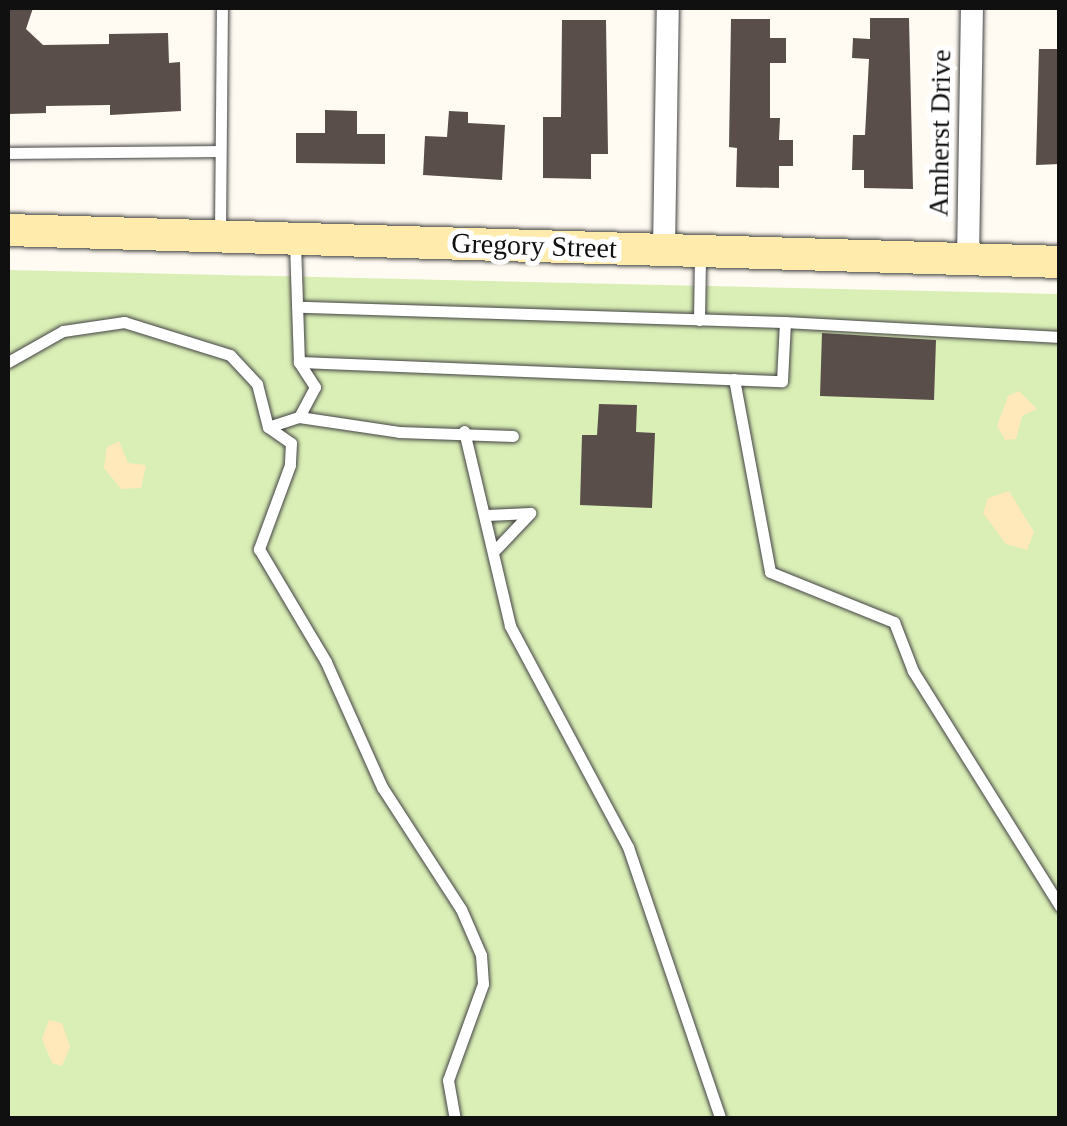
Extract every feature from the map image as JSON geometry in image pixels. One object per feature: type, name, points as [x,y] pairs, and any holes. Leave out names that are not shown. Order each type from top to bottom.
[{"type":"main road","name":"Gregory Street","points":[[8,230],[1060,262]]},
{"type":"street","points":[[664,250],[668,8]]},
{"type":"street","name":"Amherst Drive","points":[[968,260],[972,8]]},
{"type":"lane","points":[[220,236],[222,8]]},
{"type":"lane","points":[[8,152],[218,152]]},
{"type":"lane","points":[[295,238],[299,362],[315,387],[299,417]]},
{"type":"lane","points":[[699,320],[700,251]]},
{"type":"lane","points":[[297,307],[785,322],[1060,337]]},
{"type":"lane","points":[[8,362],[63,331],[124,322],[230,355],[257,384],[268,427],[291,443],[290,465],[259,549],[318,647],[390,801],[461,909],[480,955],[483,984],[448,1080],[455,1118]]},
{"type":"lane","points":[[299,362],[782,381],[785,322]]},
{"type":"lane","points":[[734,379],[770,572],[894,622],[912,671],[1018,849],[1060,906]]},
{"type":"lane","points":[[268,427],[299,417],[399,432],[464,431],[513,436]]},
{"type":"lane","points":[[464,431],[496,549],[510,626],[628,847],[720,1118]]},
{"type":"lane","points":[[487,514],[530,513],[496,549]]},
{"type":"green space","points":[[8,270],[1059,294],[1059,1118],[8,1118]]},
{"type":"sand","points":[[1019,391],[1037,409],[1022,416],[1016,439],[1005,440],[997,426],[1008,396]]},
{"type":"sand","points":[[119,441],[128,463],[146,465],[141,488],[121,489],[104,468],[107,447]]},
{"type":"sand","points":[[1009,491],[1034,532],[1027,550],[1006,544],[983,513],[988,498]]},
{"type":"sand","points":[[49,1020],[62,1023],[70,1047],[62,1066],[52,1063],[42,1039]]},
{"type":"building","points":[[8,8],[33,8],[26,29],[43,45],[109,44],[109,34],[168,33],[169,63],[180,62],[181,111],[110,115],[110,105],[46,106],[46,113],[8,114]]},
{"type":"building","points":[[870,18],[909,18],[913,189],[864,188],[864,170],[852,170],[853,135],[865,135],[869,59],[852,58],[853,38],[870,39]]},
{"type":"building","points":[[731,19],[770,19],[770,38],[786,38],[786,63],[770,63],[770,118],[780,118],[779,140],[793,140],[793,166],[779,166],[779,188],[736,187],[737,148],[729,147]]},
{"type":"building","points":[[562,20],[606,20],[608,154],[591,154],[591,179],[543,178],[543,117],[561,117]]},
{"type":"building","points":[[1039,49],[1060,49],[1060,164],[1036,165]]},
{"type":"building","points":[[325,110],[357,111],[357,134],[385,134],[385,164],[296,163],[296,133],[325,133]]},
{"type":"building","points":[[449,111],[468,112],[468,123],[505,125],[502,180],[423,175],[425,136],[447,137]]},
{"type":"building","points":[[822,333],[936,340],[934,400],[820,396]]},
{"type":"building","points":[[599,404],[637,405],[636,432],[655,433],[652,508],[580,505],[582,435],[597,435]]}]
